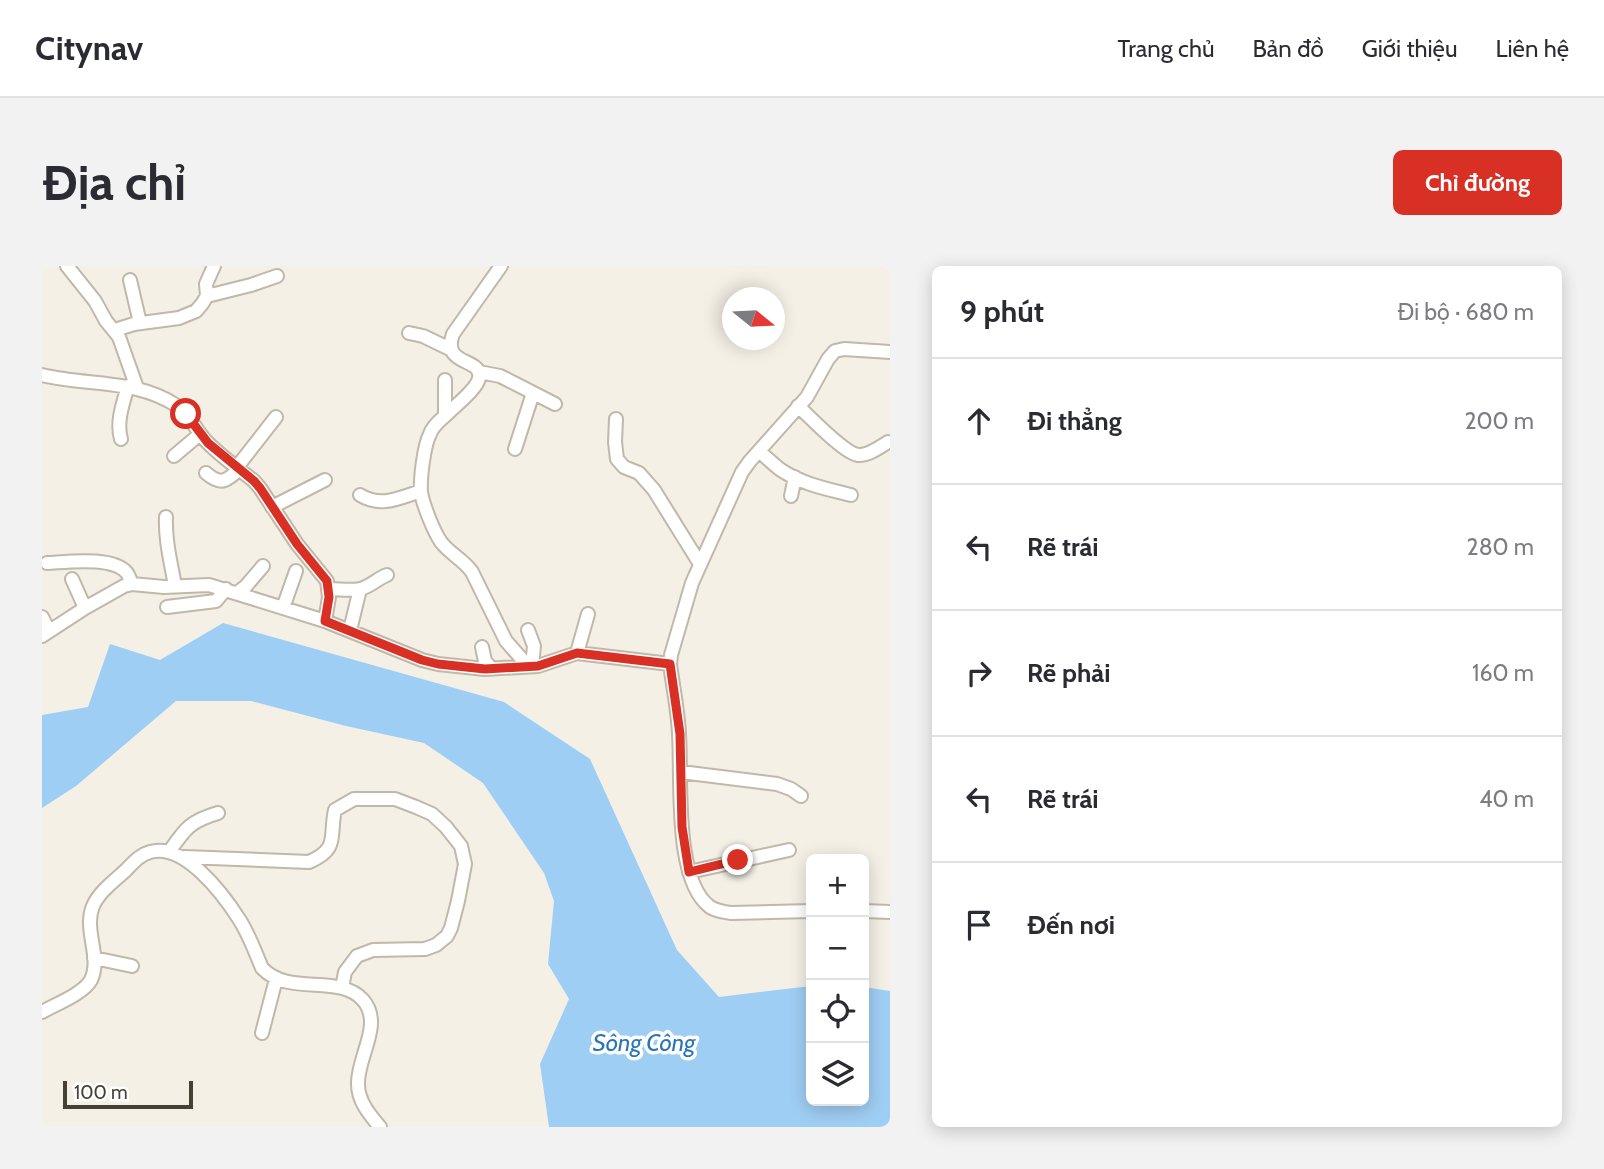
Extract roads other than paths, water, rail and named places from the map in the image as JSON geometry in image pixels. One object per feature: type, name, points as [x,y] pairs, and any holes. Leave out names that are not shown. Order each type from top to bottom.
[{"type":"street","points":[[84,266],[70,271],[121,341],[133,387],[122,406],[118,430],[121,439]]},
{"type":"street","points":[[501,266],[453,334],[450,349],[479,372],[500,376],[555,404]]},
{"type":"street","points":[[114,330],[140,323],[172,320],[196,311],[207,296],[206,284],[210,268]]},
{"type":"street","points":[[207,296],[277,276]]},
{"type":"street","points":[[130,280],[140,323]]},
{"type":"street","points":[[409,333],[423,336],[450,349]]},
{"type":"street","points":[[806,911],[721,912],[711,907],[695,887],[689,872],[682,827],[678,722],[671,655],[687,597],[742,472],[812,388],[835,351],[844,349],[890,352]]},
{"type":"street","points":[[479,372],[478,383],[434,426],[429,436],[425,447],[421,491],[439,538],[444,546],[467,564],[506,641],[530,666]]},
{"type":"street","points":[[42,375],[133,387],[180,408],[208,443],[260,488],[297,544],[323,574],[329,589],[325,621]]},
{"type":"street","points":[[445,380],[445,415]]},
{"type":"street","points":[[515,449],[533,393]]},
{"type":"street","points":[[798,406],[829,435],[857,455],[866,454],[888,442]]},
{"type":"street","points":[[206,473],[213,479],[227,480],[276,417]]},
{"type":"street","points":[[616,419],[617,459],[624,467],[639,472],[654,490],[700,564]]},
{"type":"street","points":[[174,456],[200,434]]},
{"type":"street","points":[[758,451],[782,471],[820,488],[851,495]]},
{"type":"street","points":[[791,495],[795,477]]},
{"type":"street","points":[[272,507],[325,480]]},
{"type":"street","points":[[359,495],[374,502],[421,491]]},
{"type":"street","points":[[166,517],[168,550],[176,586]]},
{"type":"street","points":[[47,563],[105,562],[127,573],[132,584]]},
{"type":"street","points":[[167,607],[216,601],[231,591],[246,586],[263,566]]},
{"type":"street","points":[[283,608],[296,571]]},
{"type":"street","points":[[329,589],[360,589],[387,575]]},
{"type":"street","points":[[72,579],[85,608]]},
{"type":"street","points":[[42,617],[45,634],[124,586],[209,585],[325,621],[430,663],[477,669],[530,666],[577,653],[670,664]]},
{"type":"street","points":[[351,626],[360,589]]},
{"type":"street","points":[[577,653],[588,614]]},
{"type":"street","points":[[528,630],[534,646],[530,666]]},
{"type":"street","points":[[482,647],[485,661],[491,668]]},
{"type":"street","points":[[681,772],[778,783],[801,796]]},
{"type":"street","points":[[175,855],[309,862],[323,856],[331,845],[335,810],[354,799],[395,799],[432,814],[461,846],[465,864],[458,901],[447,936],[436,945],[425,949],[373,950],[357,956],[343,981]]},
{"type":"street","points":[[175,855],[185,829],[201,818],[218,813]]},
{"type":"street","points":[[42,1012],[82,991],[93,976],[95,966],[90,922],[98,897],[138,857],[147,852],[158,850],[175,855],[193,864],[203,873],[232,909],[262,968],[268,974],[286,982],[343,981],[364,1000],[370,1011],[370,1034],[358,1073],[358,1085],[365,1108],[380,1127]]},
{"type":"street","points":[[689,872],[789,850]]},
{"type":"street","points":[[869,911],[890,912]]},
{"type":"street","points":[[94,958],[132,966]]},
{"type":"street","points":[[262,1033],[276,979]]},
{"type":"water","name":"Sông Công","points":[[223,623],[504,702],[590,759],[677,950],[719,997],[806,987],[806,1106],[869,1106],[869,988],[890,991],[890,1127],[549,1127],[540,1064],[569,999],[548,964],[554,901],[544,873],[483,783],[424,743],[251,701],[176,701],[76,786],[42,808],[42,715],[88,707],[110,644],[160,660]]}]
